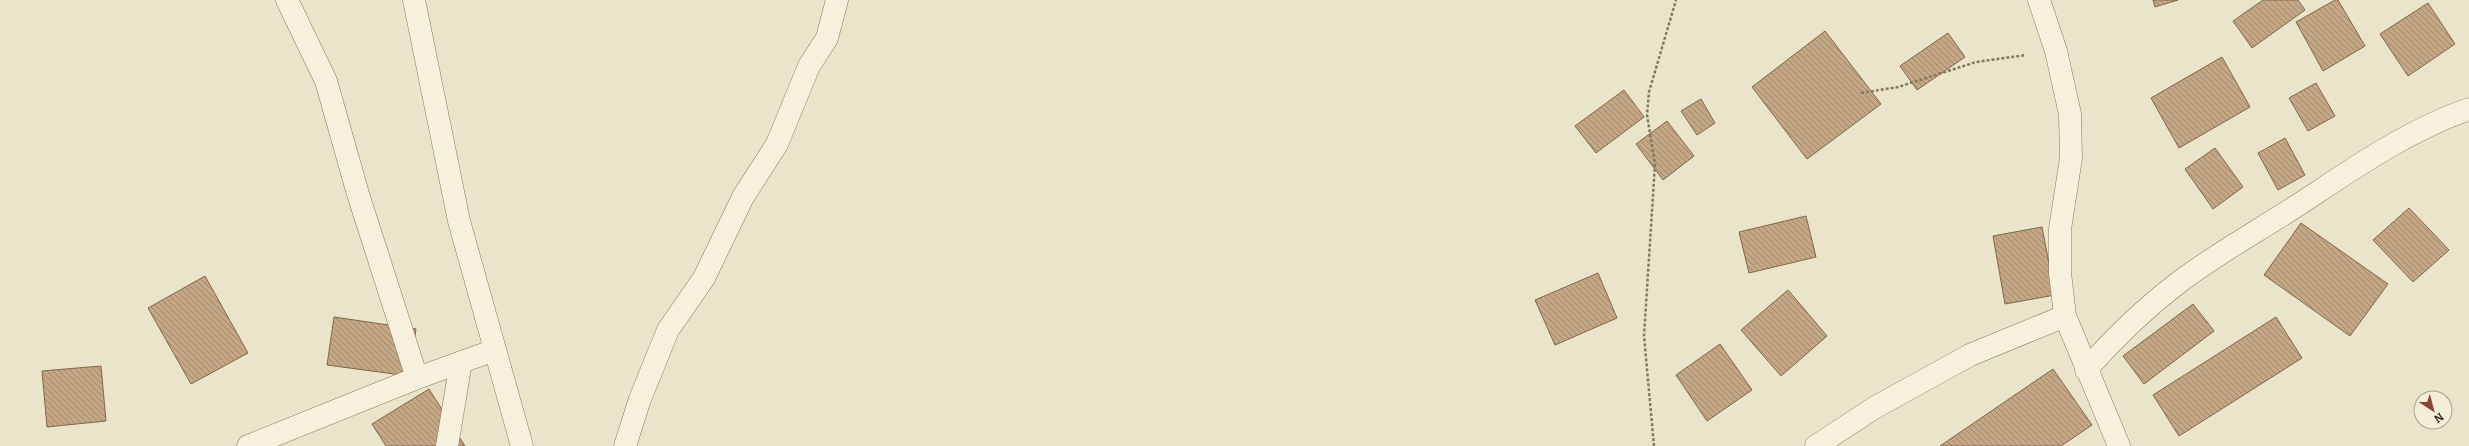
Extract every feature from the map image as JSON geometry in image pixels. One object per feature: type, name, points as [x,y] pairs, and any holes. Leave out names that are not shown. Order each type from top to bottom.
[{"type":"street","points":[[287,0],[326,82],[358,194],[417,378]]},
{"type":"street","points":[[414,0],[459,221],[522,446]]},
{"type":"street","points":[[625,446],[640,399],[668,330],[704,278],[743,197],[777,144],[809,66],[828,38],[837,0]]},
{"type":"street","points":[[2039,0],[2056,51],[2070,114],[2071,158],[2060,229],[2060,274],[2065,316],[2086,370],[2119,446]]},
{"type":"street","points":[[2086,370],[2112,341],[2142,312],[2179,282],[2392,143],[2445,117],[2469,109]]},
{"type":"street","points":[[1816,446],[1874,408],[1970,355],[2065,316]]},
{"type":"street","points":[[248,446],[417,378],[495,350]]},
{"type":"street","points":[[447,446],[461,362]]},
{"type":"path","points":[[1654,446],[1644,336],[1655,164],[1647,115],[1649,92],[1676,0]]},
{"type":"path","points":[[1861,93],[1898,87],[1976,62],[2056,51]]},
{"type":"building","points":[[2153,0],[2178,0],[2155,7]]},
{"type":"building","points":[[2263,0],[2298,0],[2305,10],[2252,48],[2233,21]]},
{"type":"building","points":[[2335,0],[2338,0],[2365,46],[2323,71],[2296,22]]},
{"type":"building","points":[[2428,3],[2455,44],[2408,76],[2380,34]]},
{"type":"building","points":[[1825,31],[1881,104],[1807,159],[1752,87]]},
{"type":"building","points":[[1948,33],[1965,57],[1917,90],[1900,66]]},
{"type":"building","points":[[2222,57],[2250,107],[2179,148],[2151,98]]},
{"type":"building","points":[[2316,83],[2335,116],[2308,131],[2289,98]]},
{"type":"building","points":[[1624,90],[1644,117],[1596,153],[1575,126]]},
{"type":"building","points":[[1701,99],[1715,123],[1697,135],[1681,111]]},
{"type":"building","points":[[1667,121],[1694,156],[1663,180],[1636,144]]},
{"type":"building","points":[[2285,138],[2305,175],[2278,190],[2258,153]]},
{"type":"building","points":[[2215,148],[2243,187],[2213,209],[2185,169]]},
{"type":"building","points":[[2409,208],[2449,250],[2413,282],[2373,240]]},
{"type":"building","points":[[1806,216],[1816,257],[1749,273],[1739,232]]},
{"type":"building","points":[[2301,223],[2388,284],[2350,336],[2264,275]]},
{"type":"building","points":[[2042,227],[2055,295],[2005,304],[1993,236]]},
{"type":"building","points":[[1598,273],[1617,318],[1555,345],[1535,300]]},
{"type":"building","points":[[205,276],[248,353],[191,384],[148,308]]},
{"type":"building","points":[[1788,290],[1827,336],[1781,376],[1741,330]]},
{"type":"building","points":[[2193,304],[2214,331],[2144,384],[2123,356]]},
{"type":"building","points":[[334,317],[416,329],[409,376],[327,365]]},
{"type":"building","points":[[2276,317],[2302,358],[2179,436],[2153,395]]},
{"type":"building","points":[[1720,344],[1752,390],[1707,421],[1676,375]]},
{"type":"building","points":[[101,366],[106,421],[47,427],[42,371]]},
{"type":"building","points":[[2053,369],[2092,425],[2061,446],[1940,446]]},
{"type":"building","points":[[429,389],[465,446],[386,446],[372,424]]}]
